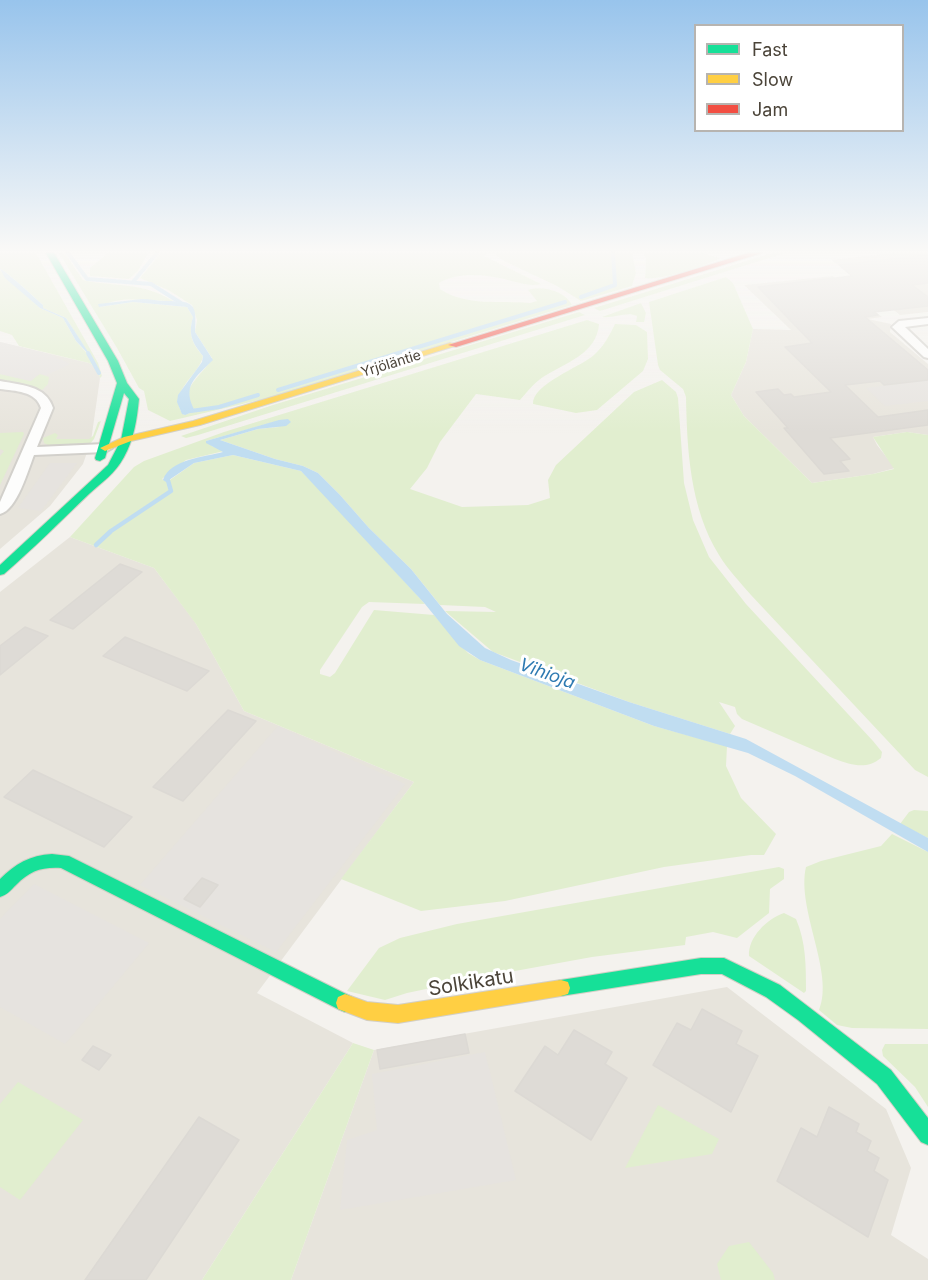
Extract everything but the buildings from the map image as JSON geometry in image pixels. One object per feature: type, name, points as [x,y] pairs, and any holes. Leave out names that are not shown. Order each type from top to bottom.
[{"type":"main road","points":[[0,571],[55,525],[87,490],[105,476],[126,442],[134,416],[134,399],[122,383],[113,362],[84,313]]},
{"type":"main road","name":"Yrjöläntie","points":[[105,448],[169,434],[196,423],[563,313]]},
{"type":"main road","points":[[87,490],[89,475],[110,438],[116,401],[122,383]]},
{"type":"main road","name":"Solkikatu","points":[[0,890],[25,866],[41,858],[63,861],[332,998],[367,1011],[398,1014],[701,966],[724,966],[773,991],[884,1077],[928,1135]]},
{"type":"street","points":[[928,321],[903,323],[898,327],[928,355]]},
{"type":"street","points":[[0,385],[37,394],[46,403],[45,416],[30,452],[7,503],[0,510]]},
{"type":"street","points":[[30,452],[105,448]]},
{"type":"shaded area","points":[[773,313],[877,313],[882,317],[868,319],[891,324],[890,332],[928,364],[928,435],[907,432],[873,437],[895,468],[873,474],[812,483],[744,416],[731,395],[746,362],[753,329],[791,330]]},
{"type":"shaded area","points":[[897,313],[921,313],[900,315]]},
{"type":"shaded area","points":[[0,342],[89,363],[97,368],[100,378],[91,441],[83,464],[50,506],[0,549]]},
{"type":"shaded area","points":[[0,342],[49,354],[70,364],[47,375],[39,374],[31,381],[0,374]]},
{"type":"shaded area","points":[[928,380],[928,401],[885,406],[866,388]]},
{"type":"shaded area","points":[[50,463],[77,463],[41,511],[18,508]]},
{"type":"shaded area","points":[[70,537],[154,568],[195,622],[244,711],[414,782],[257,993],[353,1043],[202,1280],[0,1280],[0,592]]},
{"type":"shaded area","points":[[278,726],[405,784],[276,952],[140,885]]},
{"type":"shaded area","points":[[34,884],[149,943],[65,1044],[0,1007],[0,919]]},
{"type":"shaded area","points":[[727,987],[886,1109],[911,1168],[891,1235],[928,1259],[928,1280],[291,1280],[374,1050]]},
{"type":"shaded area","points":[[485,1052],[516,1180],[340,1210],[347,1140],[377,1130],[372,1074]]},
{"type":"green space","points":[[0,313],[51,313],[63,318],[76,341],[91,358],[66,318],[54,313],[70,313],[98,363],[102,376],[100,378],[97,368],[89,363],[19,346],[12,335],[0,331]]},
{"type":"green space","points":[[95,313],[190,313],[193,317],[192,338],[203,356],[201,363],[181,392],[179,407],[184,415],[196,411],[190,404],[189,390],[212,358],[195,332],[197,320],[195,313],[547,313],[268,398],[170,421],[148,410],[144,391],[139,388]]},
{"type":"green space","points":[[577,313],[585,315],[198,435],[186,438],[181,436],[273,405]]},
{"type":"green space","points":[[614,313],[646,313],[644,322],[636,322],[637,316],[633,315],[602,317]]},
{"type":"green space","points":[[651,313],[746,313],[753,329],[746,362],[731,395],[744,416],[812,483],[894,469],[873,437],[907,432],[928,435],[928,777],[915,770],[726,566],[709,537],[696,498],[689,458],[686,397],[683,389],[660,370]]},
{"type":"green space","points":[[587,320],[599,324],[592,343],[578,356],[540,379],[520,400],[476,394],[440,442],[427,468],[410,489],[462,507],[528,505],[550,498],[548,480],[556,465],[634,392],[662,380],[676,392],[678,398],[684,483],[693,520],[709,557],[746,604],[873,741],[882,752],[881,758],[864,765],[841,761],[742,719],[735,707],[719,702],[735,726],[730,734],[629,702],[493,652],[445,611],[496,612],[485,607],[440,605],[411,569],[318,473],[303,466],[220,440],[258,429],[279,427],[274,422],[206,441],[224,451],[186,460],[162,479],[167,482],[194,463],[233,455],[301,471],[425,604],[369,602],[362,607],[320,670],[320,674],[330,677],[335,673],[374,610],[434,615],[468,653],[480,660],[654,726],[727,746],[726,766],[741,798],[776,834],[764,855],[664,867],[505,901],[421,911],[341,879],[414,782],[244,711],[196,624],[154,568],[70,537],[134,467],[144,461],[224,432]]},
{"type":"green space","points":[[615,324],[636,325],[647,332],[648,359],[643,371],[597,410],[576,413],[533,404],[540,390],[548,383],[598,352]]},
{"type":"green space","points":[[0,374],[30,381],[40,374],[49,377],[48,384],[42,390],[0,380]]},
{"type":"green space","points":[[101,421],[89,445],[52,447],[44,443],[43,438],[55,433],[58,435],[56,439],[89,439],[93,436],[98,422]]},
{"type":"green space","points":[[23,432],[0,485],[0,456],[4,451],[0,449],[0,433]]},
{"type":"green space","points":[[928,811],[928,838],[900,824],[909,812]]},
{"type":"green space","points":[[892,834],[928,852],[928,1029],[852,1028],[837,1025],[819,1010],[823,995],[822,978],[806,902],[804,884],[806,867],[881,846]]},
{"type":"green space","points":[[779,867],[784,869],[784,879],[770,889],[769,913],[737,938],[713,932],[686,937],[685,945],[592,957],[493,975],[407,993],[385,1000],[347,991],[379,948],[400,938],[457,924]]},
{"type":"green space","points":[[784,913],[796,919],[802,936],[806,972],[806,991],[804,993],[749,956],[755,936],[765,924]]},
{"type":"green space","points":[[353,1043],[374,1050],[291,1280],[202,1280]]},
{"type":"green space","points":[[885,1044],[928,1044],[928,1107],[915,1087],[883,1056],[882,1050]]},
{"type":"green space","points":[[18,1082],[83,1120],[20,1200],[0,1187],[0,1104]]},
{"type":"green space","points":[[658,1105],[719,1139],[712,1154],[625,1168]]},
{"type":"green space","points":[[749,1242],[773,1273],[775,1280],[721,1280],[717,1264],[729,1246]]},
{"type":"water","points":[[51,313],[66,318],[92,358],[76,341],[63,318]]},
{"type":"water","points":[[190,313],[195,313],[195,332],[213,360],[192,382],[190,395],[195,411],[185,415],[182,414],[177,402],[178,395],[202,362],[203,356],[192,338],[193,317]]},
{"type":"water","name":"Vihioja","points":[[288,419],[291,422],[286,426],[258,429],[220,440],[303,466],[318,473],[411,569],[447,614],[485,648],[511,660],[629,702],[746,739],[928,838],[928,852],[795,776],[748,753],[654,726],[480,660],[459,646],[425,604],[301,471],[233,455],[194,463],[166,482],[163,480],[173,467],[180,463],[223,452],[206,441]]},
{"type":"waterway","points":[[278,390],[530,313]]},
{"type":"waterway","points":[[88,353],[99,373]]},
{"type":"waterway","points":[[191,411],[219,407],[258,395]]},
{"type":"waterway","points":[[96,545],[111,531],[171,491],[167,477]]},
{"type":"traffic: fast","points":[[0,571],[106,475],[113,467],[126,440],[134,399],[122,383],[113,361],[85,313]]},
{"type":"traffic: fast","points":[[100,458],[122,383]]},
{"type":"traffic: fast","points":[[0,890],[27,866],[42,861],[63,861],[345,1003]]},
{"type":"traffic: fast","points":[[561,988],[701,966],[724,966],[773,991],[884,1077],[928,1135]]},
{"type":"traffic: slow","points":[[105,448],[128,439],[196,423],[453,345]]},
{"type":"traffic: slow","points":[[345,1003],[367,1011],[398,1014],[561,988]]},
{"type":"traffic: jam","points":[[453,345],[560,313]]}]
